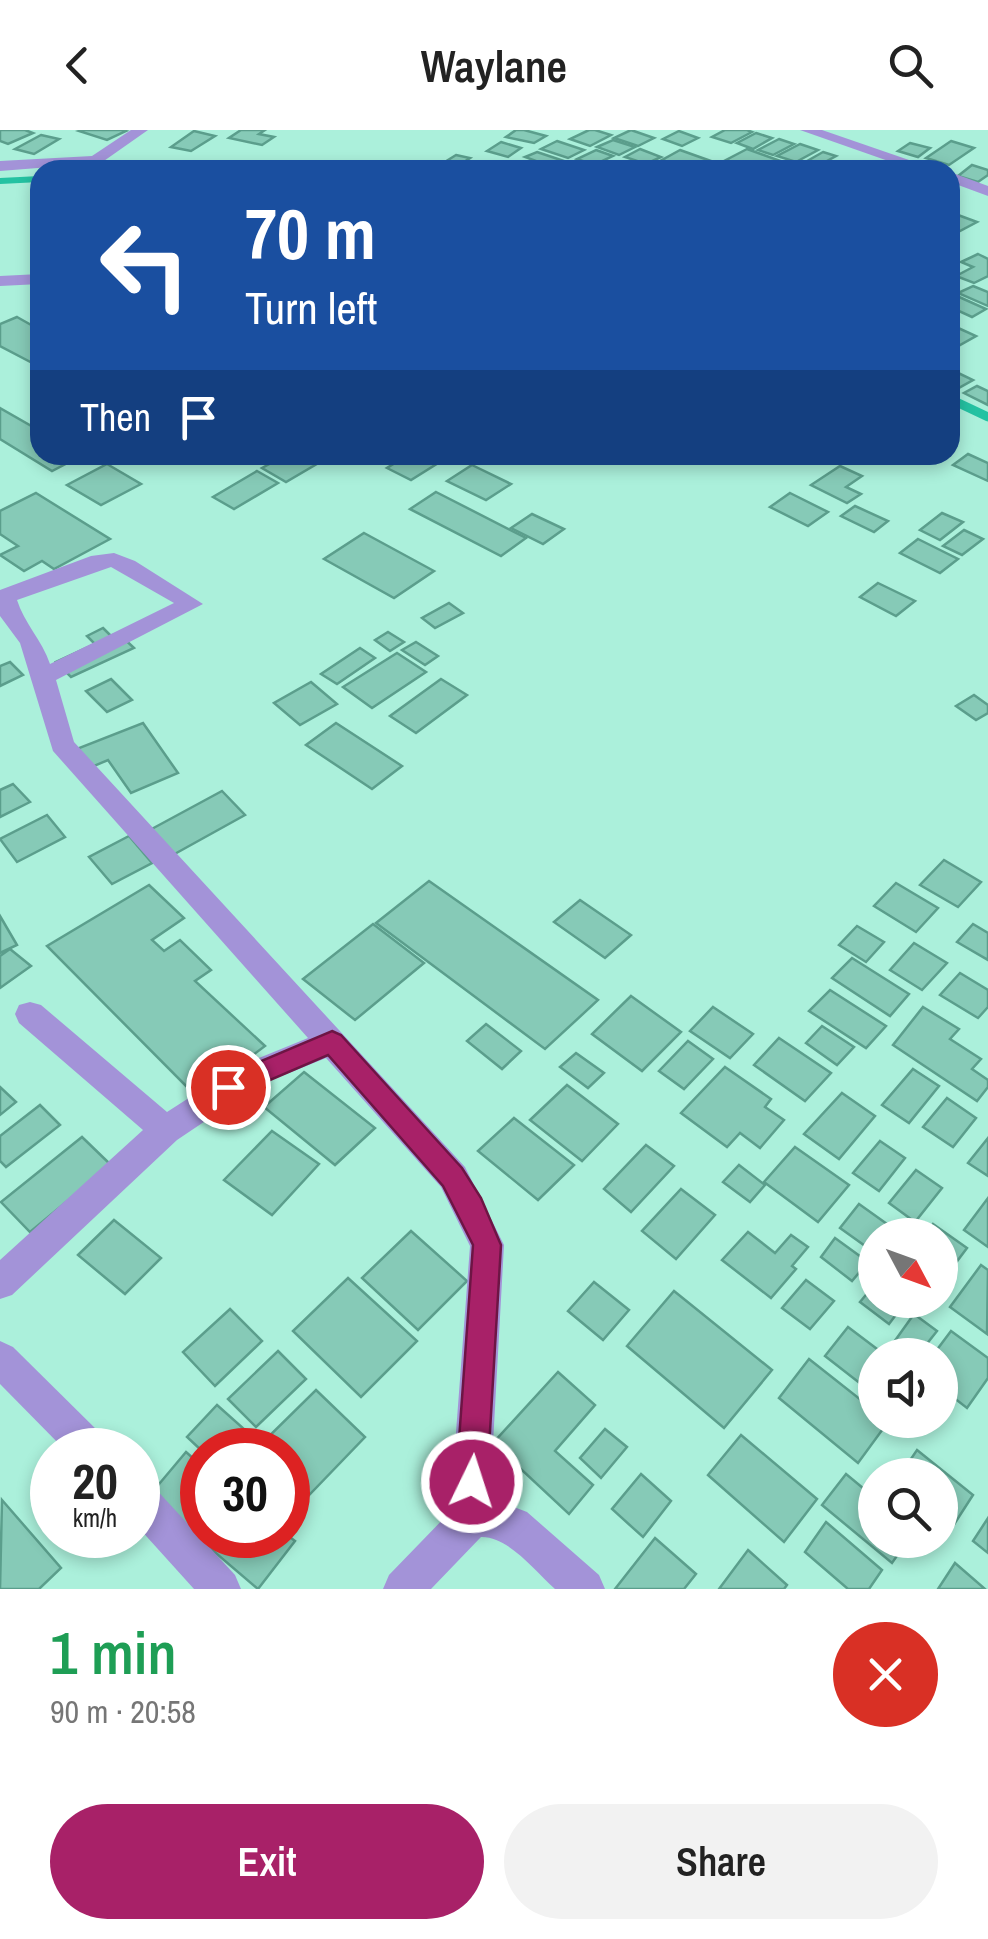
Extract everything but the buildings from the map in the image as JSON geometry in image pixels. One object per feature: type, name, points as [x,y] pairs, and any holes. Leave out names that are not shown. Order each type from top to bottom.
[{"type":"street","points":[[96,160],[140,130]]},
{"type":"street","points":[[807,130],[899,160]]},
{"type":"street","points":[[0,166],[30,166]]},
{"type":"street","points":[[0,181],[30,180]]},
{"type":"street","points":[[960,181],[988,191]]},
{"type":"street","points":[[0,281],[30,280]]},
{"type":"street","points":[[43,678],[191,604],[114,560],[74,569],[3,597],[10,614],[31,642],[62,744],[452,1177],[471,1206],[487,1245],[469,1521]]},
{"type":"street","points":[[30,1014],[166,1130]]},
{"type":"street","points":[[0,1283],[166,1130],[248,1076],[332,1042]]},
{"type":"street","points":[[0,1359],[69,1428]]},
{"type":"street","points":[[403,1589],[469,1521],[480,1516],[500,1518],[585,1589]]},
{"type":"street","points":[[160,1523],[221,1589]]},
{"type":"waterway","points":[[0,181],[30,180]]},
{"type":"waterway","points":[[960,404],[988,417]]},
{"type":"route","points":[[228,1087],[264,1068],[332,1042],[452,1177],[471,1206],[487,1245],[472,1482]]}]
